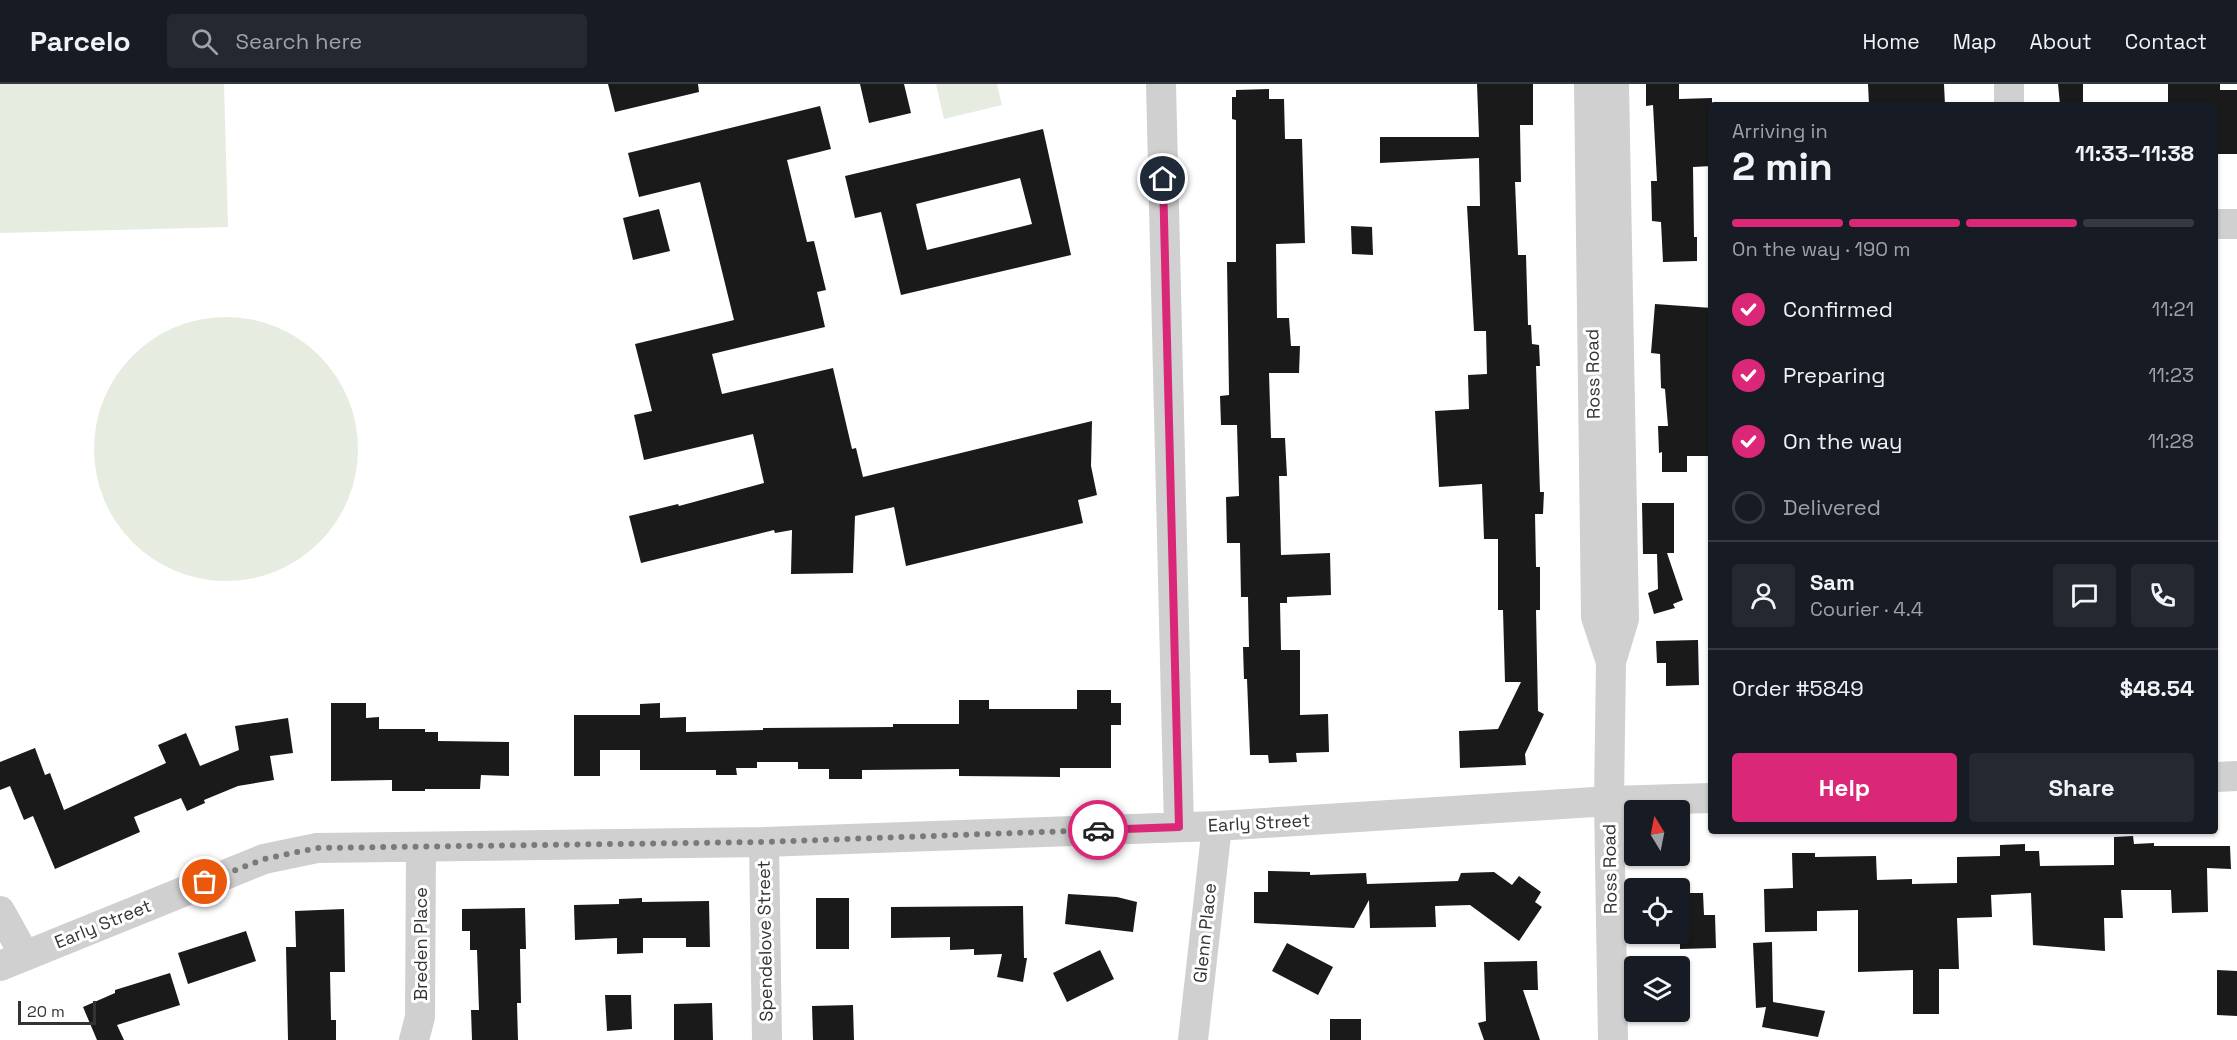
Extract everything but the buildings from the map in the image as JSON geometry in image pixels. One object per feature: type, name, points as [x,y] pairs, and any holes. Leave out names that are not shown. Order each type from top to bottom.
[{"type":"street","points":[[1161,84],[1179,827]]},
{"type":"street","name":"Ross Road","points":[[1589,84],[1596,617],[1611,662]]},
{"type":"street","name":"Ross Road","points":[[1613,1040],[1609,801],[1611,662],[1624,619],[1614,84]]},
{"type":"street","points":[[2009,84],[2009,102]]},
{"type":"street","points":[[2218,224],[2237,225]]},
{"type":"street","points":[[2218,777],[2237,776]]},
{"type":"street","name":"Early Street","points":[[13,961],[225,874],[282,854],[317,848],[764,842],[1217,826],[1609,801],[1708,798]]},
{"type":"street","name":"Glenn Place","points":[[1193,1040],[1217,826]]},
{"type":"street","name":"Spendelove Street","points":[[764,842],[767,1040]]},
{"type":"street","name":"Breden Place","points":[[414,1040],[420,1017],[421,848]]},
{"type":"street","points":[[0,911],[13,961]]},
{"type":"shaded area","points":[[0,84],[224,84],[228,227],[0,233]]},
{"type":"shaded area","points":[[936,84],[997,84],[1002,105],[944,119]]},
{"type":"shaded area","points":[[213,317],[239,317],[264,322],[288,332],[320,355],[336,375],[348,398],[356,423],[358,449],[356,475],[348,500],[336,523],[320,543],[300,559],[264,576],[239,581],[213,581],[188,576],[164,566],[132,543],[116,523],[99,487],[94,462],[94,436],[99,411],[109,387],[132,355],[152,339],[188,322]]},
{"type":"way so far","points":[[205,882],[264,859],[317,848],[764,842],[1098,830]]},
{"type":"route","points":[[1098,830],[1179,827],[1170,537],[1163,179]]}]
